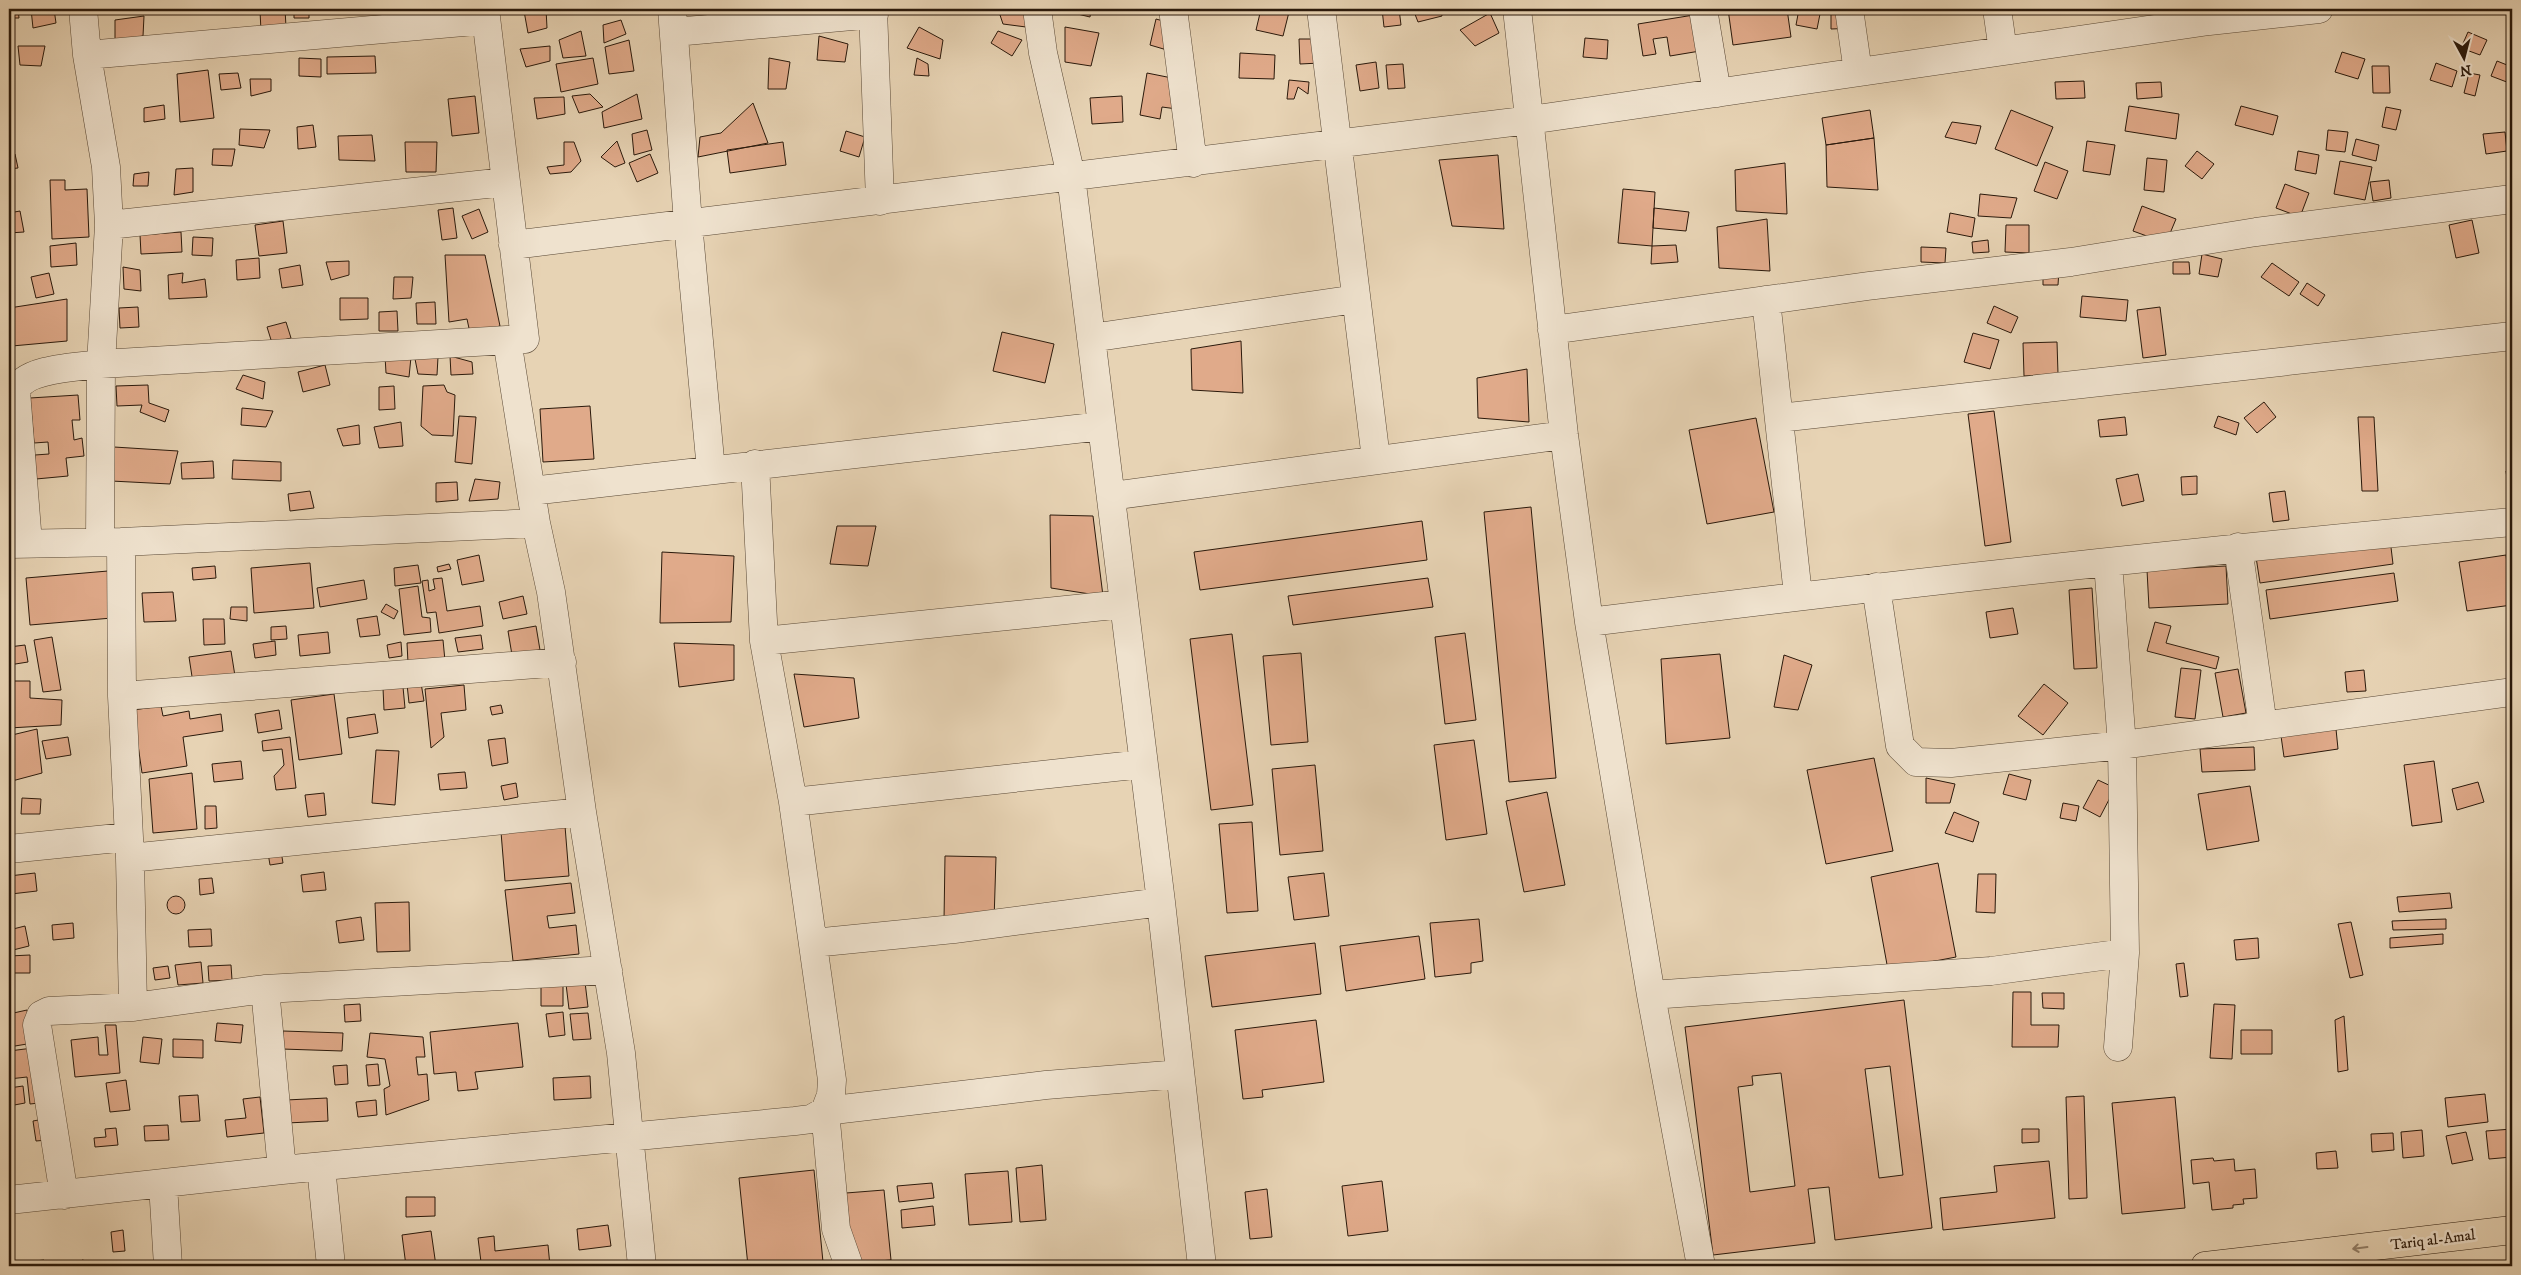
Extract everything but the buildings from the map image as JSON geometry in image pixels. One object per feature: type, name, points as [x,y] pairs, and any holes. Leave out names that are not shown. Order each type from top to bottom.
[{"type":"highway","name":"Tariq al-Amal","points":[[2205,1266],[2512,1230]]},
{"type":"street","points":[[83,9],[87,55],[106,167],[109,225],[101,364],[122,696],[133,1007]]},
{"type":"street","points":[[1037,9],[1043,53],[1071,176],[1161,902],[1202,1266]]},
{"type":"street","points":[[1173,9],[1193,163]]},
{"type":"street","points":[[1321,9],[1376,459]]},
{"type":"street","points":[[1517,9],[1564,435],[1589,622],[1651,995],[1701,1266]]},
{"type":"street","points":[[1703,9],[1717,93]]},
{"type":"street","points":[[1848,9],[1858,72]]},
{"type":"street","points":[[1997,9],[2003,51]]},
{"type":"street","points":[[513,245],[1071,176],[1193,163],[1337,142],[1530,120],[2003,51],[2208,15],[2319,9]]},
{"type":"street","points":[[711,470],[688,223],[674,20],[874,11],[880,201]]},
{"type":"street","points":[[87,55],[485,14],[524,339],[101,364],[32,374],[18,383],[16,391],[18,544],[111,542],[536,523]]},
{"type":"street","points":[[109,225],[505,182]]},
{"type":"street","points":[[1552,330],[1868,286],[2071,262],[2256,232],[2512,199]]},
{"type":"street","points":[[1091,338],[1356,299]]},
{"type":"street","points":[[1766,300],[1798,595]]},
{"type":"street","points":[[1779,418],[2512,336]]},
{"type":"street","points":[[507,340],[536,523],[551,592],[582,812],[608,970],[630,1138],[642,1266]]},
{"type":"street","points":[[531,492],[755,464],[1102,426]]},
{"type":"street","points":[[1111,496],[1564,435]]},
{"type":"street","points":[[755,464],[764,640],[793,802],[832,1080],[832,1095],[825,1111],[836,1228],[849,1266]]},
{"type":"street","points":[[1589,622],[1798,595],[2108,563],[2238,547],[2512,522]]},
{"type":"street","points":[[2238,547],[2263,726]]},
{"type":"street","points":[[2108,563],[2122,745],[2125,953],[2118,1048]]},
{"type":"street","points":[[1876,587],[1900,746],[1916,762],[1951,763],[2122,745],[2512,692]]},
{"type":"street","points":[[764,640],[1124,604]]},
{"type":"street","points":[[122,696],[562,662]]},
{"type":"street","points":[[793,802],[1143,764]]},
{"type":"street","points":[[9,849],[128,847],[582,812]]},
{"type":"street","points":[[813,943],[964,928],[1161,902]]},
{"type":"street","points":[[1651,995],[1991,971],[2125,953]]},
{"type":"street","points":[[64,1195],[37,1025],[41,1014],[49,1011],[133,1007],[265,989],[608,970]]},
{"type":"street","points":[[265,989],[282,1170]]},
{"type":"street","points":[[9,1200],[282,1170],[630,1138],[811,1119],[825,1111],[1046,1085],[1180,1074]]},
{"type":"street","points":[[321,1167],[331,1266]]},
{"type":"street","points":[[163,1184],[168,1266]]}]
